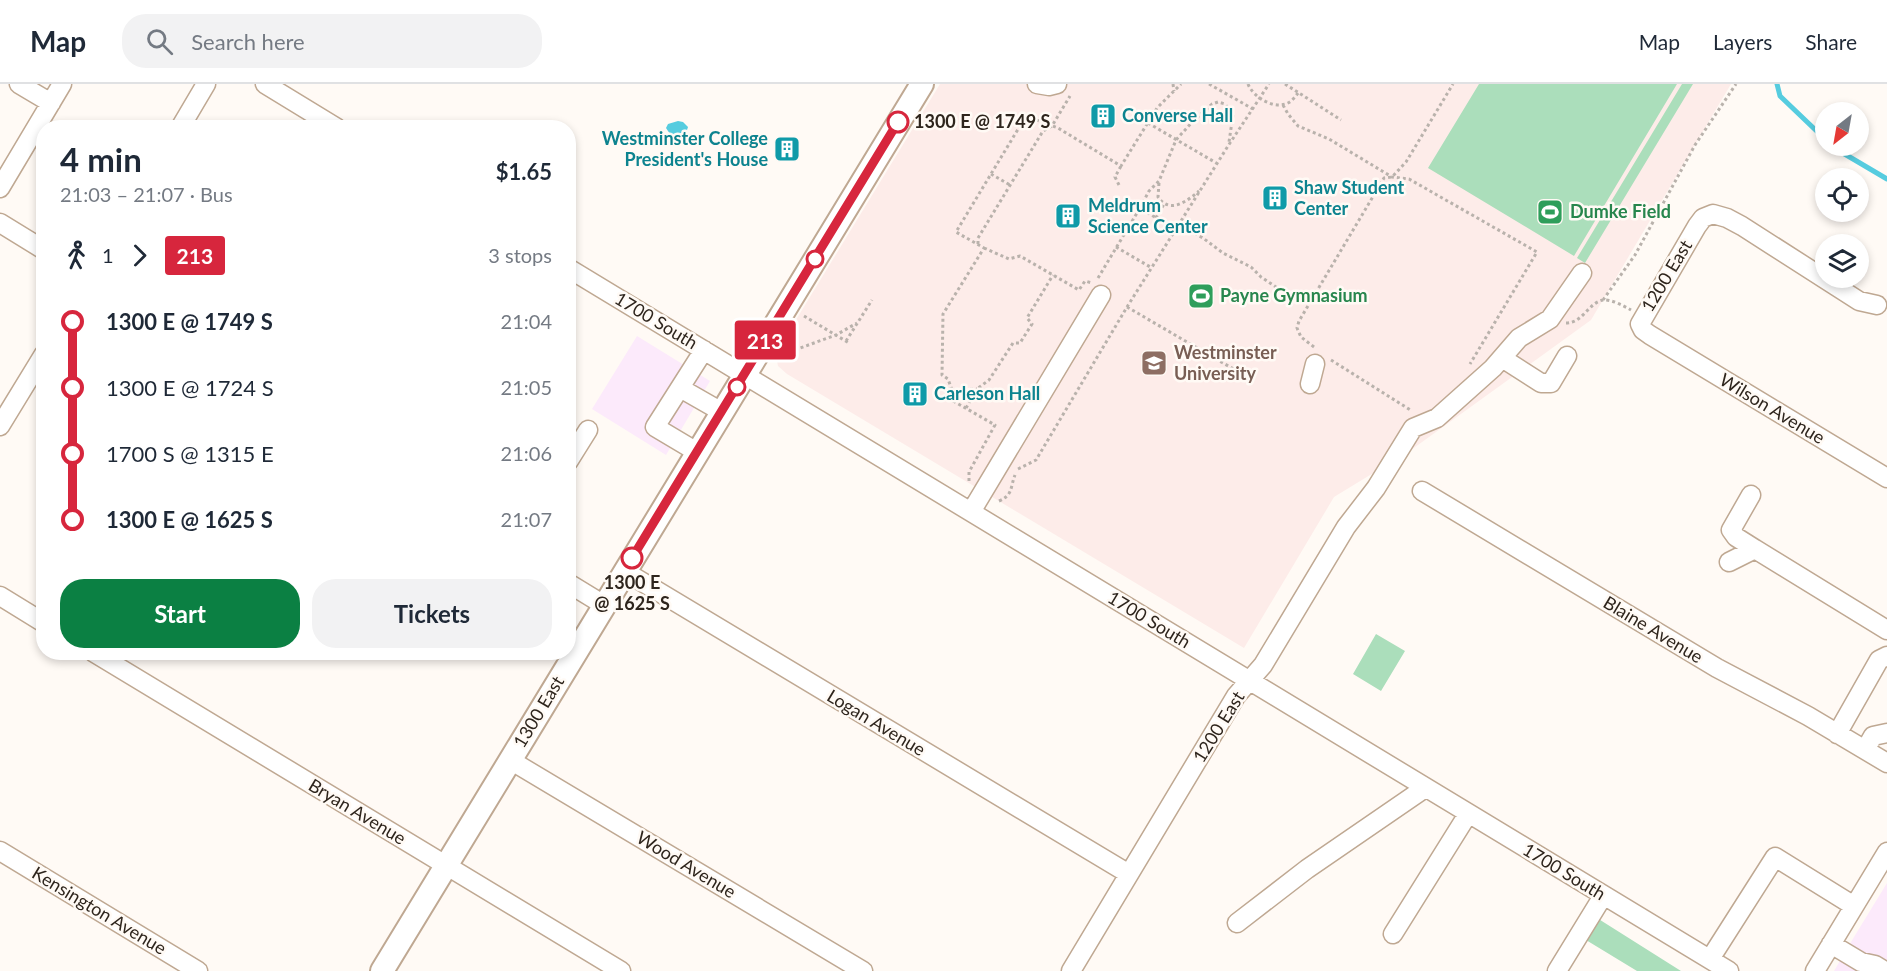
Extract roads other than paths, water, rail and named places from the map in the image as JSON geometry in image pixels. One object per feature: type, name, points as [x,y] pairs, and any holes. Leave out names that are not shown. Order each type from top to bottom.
[{"type":"main road","name":"1300 East","points":[[576,650],[922,84]]},
{"type":"main road","name":"1300 East","points":[[382,971],[570,660]]},
{"type":"street","points":[[19,84],[51,103]]},
{"type":"street","points":[[41,120],[62,84]]},
{"type":"street","points":[[185,120],[206,84]]},
{"type":"street","points":[[265,84],[324,120]]},
{"type":"street","points":[[1037,84],[1065,88]]},
{"type":"street","points":[[0,188],[36,128]]},
{"type":"street","name":"1200 East","points":[[1657,339],[1643,330],[1641,321],[1697,226],[1703,218],[1713,213],[1734,222],[1859,302],[1877,305]]},
{"type":"street","points":[[0,223],[36,245]]},
{"type":"street","name":"1700 South","points":[[576,273],[1730,971]]},
{"type":"street","name":"1200 East","points":[[1071,971],[1236,696],[1263,665],[1346,527],[1376,488],[1413,428],[1437,418],[1493,369],[1519,338],[1550,319],[1582,273]]},
{"type":"street","points":[[971,512],[1101,295]]},
{"type":"street","name":"Wilson Avenue","points":[[1657,339],[1887,478]]},
{"type":"street","points":[[697,452],[656,427],[704,350]]},
{"type":"street","points":[[1502,358],[1541,382],[1551,383],[1567,356]]},
{"type":"street","points":[[1310,384],[1319,357]]},
{"type":"street","points":[[0,426],[36,367]]},
{"type":"street","points":[[680,388],[722,412]]},
{"type":"street","points":[[576,449],[588,430]]},
{"type":"street","name":"Blaine Avenue","points":[[1422,491],[1717,668],[1887,763]]},
{"type":"street","points":[[1751,495],[1731,530],[1736,537],[1887,630]]},
{"type":"street","points":[[1730,562],[1755,549]]},
{"type":"street","name":"Logan Avenue","points":[[624,571],[1128,874]]},
{"type":"street","points":[[576,588],[604,604]]},
{"type":"street","points":[[0,596],[36,618]]},
{"type":"street","points":[[1837,734],[1879,660],[1887,656]]},
{"type":"street","name":"Bryan Avenue","points":[[106,660],[621,971]]},
{"type":"street","points":[[1865,750],[1873,736],[1887,733]]},
{"type":"street","name":"Wood Avenue","points":[[510,760],[863,971]]},
{"type":"street","points":[[1237,924],[1307,869],[1425,788]]},
{"type":"street","points":[[1393,933],[1468,814]]},
{"type":"street","name":"Kensington Avenue","points":[[0,851],[198,971]]},
{"type":"street","points":[[1815,971],[1887,852]]},
{"type":"street","points":[[1710,959],[1775,856],[1854,906]]},
{"type":"street","points":[[1557,971],[1603,896]]},
{"type":"street","points":[[1831,944],[1864,967],[1875,965],[1885,971]]},
{"type":"water","points":[[678,121],[688,127],[685,136],[680,138],[670,134],[666,128],[668,124]]},
{"type":"waterway","points":[[1777,84],[1780,96],[1815,129]]},
{"type":"waterway","points":[[1848,156],[1887,179]]},
{"type":"place","name":"Converse Hall","points":[[1103,116]]},
{"type":"place","name":"1300 E @ 1749 S","points":[[898,122]]},
{"type":"place","name":"Westminster College President's House","points":[[787,149]]},
{"type":"place","name":"Shaw Student Center","points":[[1275,198]]},
{"type":"place","name":"Dumke Field","points":[[1550,212]]},
{"type":"place","name":"Meldrum Science Center","points":[[1068,216]]},
{"type":"place","name":"Payne Gymnasium","points":[[1201,296]]},
{"type":"place","name":"Westminster University","points":[[1154,363]]},
{"type":"place","name":"Carleson Hall","points":[[915,394]]},
{"type":"place","name":"1300 E @ 1625 S","points":[[632,558]]}]
